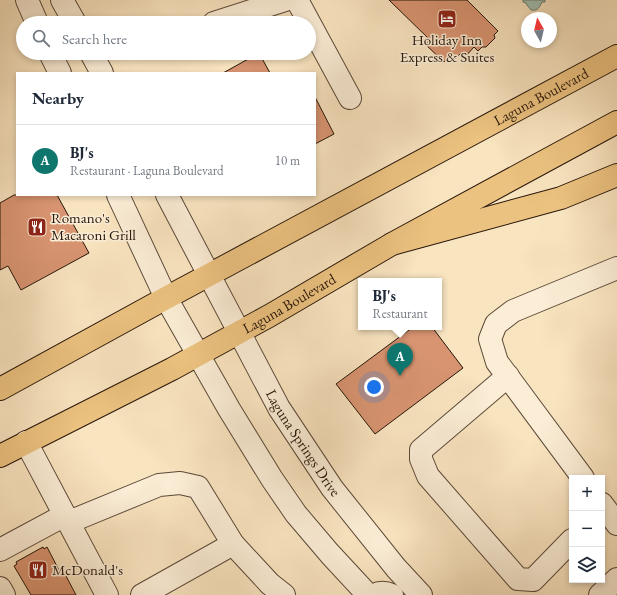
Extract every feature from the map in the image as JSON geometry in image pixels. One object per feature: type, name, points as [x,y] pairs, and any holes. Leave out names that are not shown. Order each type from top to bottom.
[{"type":"main road","name":"Laguna Boulevard","points":[[0,389],[210,274],[617,56]]},
{"type":"main road","name":"Laguna Boulevard","points":[[0,456],[199,354],[269,316],[392,244],[617,122]]},
{"type":"main road","points":[[392,244],[561,198],[617,175]]},
{"type":"street","points":[[27,0],[34,16]]},
{"type":"street","points":[[62,0],[70,16]]},
{"type":"street","points":[[236,16],[285,0]]},
{"type":"street","points":[[297,0],[306,16]]},
{"type":"street","points":[[316,35],[350,98]]},
{"type":"street","points":[[54,60],[60,72]]},
{"type":"street","points":[[95,60],[101,72]]},
{"type":"street","points":[[118,196],[166,298],[229,409],[272,479],[296,514],[368,595]]},
{"type":"street","name":"Laguna Springs Drive","points":[[168,196],[210,274],[279,408],[332,488],[396,568],[421,595]]},
{"type":"street","points":[[581,475],[497,362],[490,339],[496,324],[513,311],[617,268]]},
{"type":"street","points":[[508,376],[421,450],[421,459],[428,476],[518,579],[533,580],[569,543]]},
{"type":"street","points":[[26,442],[107,595]]},
{"type":"street","points":[[0,550],[67,519],[159,485],[180,483],[198,487],[233,544],[270,584],[284,595]]},
{"type":"street","points":[[142,595],[233,544]]},
{"type":"street","points":[[600,595],[617,579]]},
{"type":"street","points":[[0,588],[4,595]]},
{"type":"street","points":[[374,595],[378,593],[387,593],[392,595]]},
{"type":"water","points":[[523,0],[545,0],[545,2],[542,2],[537,9],[531,10],[526,3],[523,2]]},
{"type":"building","name":"Holiday Inn Express & Suites","points":[[389,0],[467,0],[498,31],[494,35],[495,38],[486,47],[482,47],[478,51],[474,47],[465,57],[461,53],[453,61],[449,57],[444,62],[425,44],[430,40]]},
{"type":"building","points":[[246,60],[263,60],[269,72],[225,72]]},
{"type":"building","points":[[316,99],[334,134],[316,143]]},
{"type":"building","name":"Romano's Macaroni Grill","points":[[14,195],[58,196],[89,253],[21,290],[8,266],[0,270],[0,203]]},
{"type":"building","points":[[409,330],[434,330],[463,368],[375,434],[336,384]]},
{"type":"building","name":"McDonald's","points":[[43,547],[44,549],[47,547],[62,576],[65,574],[76,595],[31,595],[14,566],[17,564],[16,562]]},
{"type":"place","name":"Holiday Inn Express & Suites","points":[[447,19]]},
{"type":"place","name":"Romano's Macaroni Grill","points":[[37,227]]},
{"type":"place","name":"BJ's","points":[[400,376]]},
{"type":"place","name":"McDonald's","points":[[38,570]]}]
